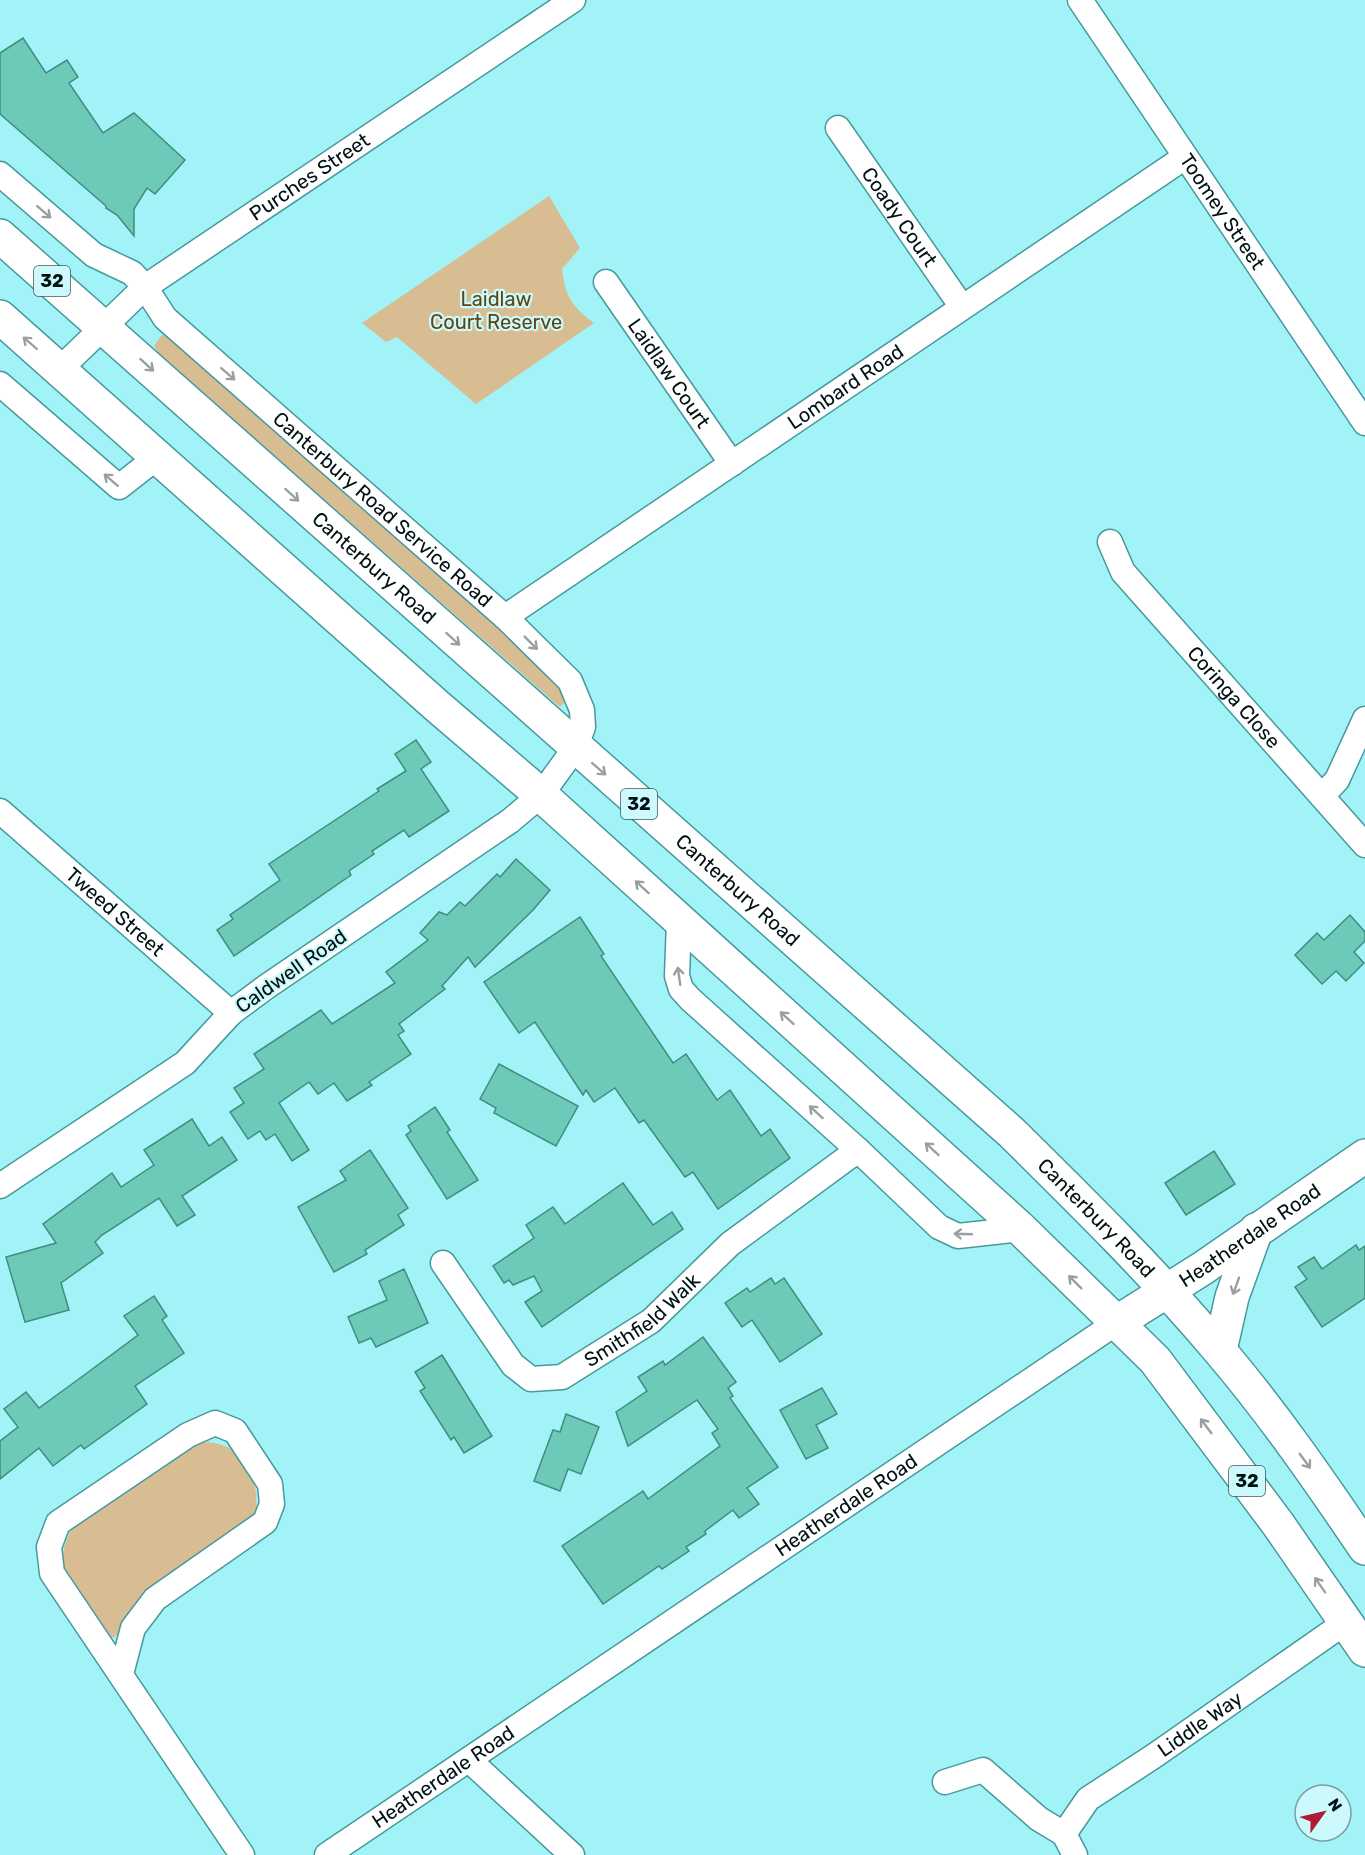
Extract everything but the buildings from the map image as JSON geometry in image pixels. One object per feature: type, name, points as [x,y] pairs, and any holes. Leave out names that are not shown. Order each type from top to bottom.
[{"type":"main road","name":"Canterbury Road","points":[[0,236],[1012,1132],[1132,1252],[1220,1350],[1329,1494],[1365,1548]]},
{"type":"main road","name":"32","points":[[0,317],[156,458],[541,795],[1021,1228],[1155,1360],[1278,1524],[1365,1650]]},
{"type":"main road","name":"Heatherdale Road","points":[[1116,1323],[1211,1263],[1365,1156]]},
{"type":"main road","points":[[1220,1350],[1232,1297],[1256,1230]]},
{"type":"street","name":"Purches Street","points":[[60,369],[145,287],[573,0]]},
{"type":"street","name":"Toomey Street","points":[[1080,0],[1365,423]]},
{"type":"street","name":"Coady Court","points":[[838,128],[962,307]]},
{"type":"street","name":"Lombard Road","points":[[505,617],[1185,157]]},
{"type":"street","points":[[0,174],[94,255],[132,273],[145,287]]},
{"type":"street","name":"Laidlaw Court","points":[[606,282],[732,464]]},
{"type":"street","name":"Canterbury Road Service Road","points":[[145,287],[165,318],[505,617],[570,681],[582,710],[583,727],[575,747]]},
{"type":"street","points":[[0,384],[119,487],[156,458]]},
{"type":"street","name":"Coringa Close","points":[[1110,542],[1123,572],[1365,845]]},
{"type":"street","points":[[1322,796],[1337,780],[1365,719]]},
{"type":"street","name":"Caldwell Road","points":[[0,1186],[185,1063],[231,1013],[510,821],[541,795],[575,747]]},
{"type":"street","name":"Tweed Street","points":[[0,811],[231,1013]]},
{"type":"street","points":[[679,921],[677,976],[681,988],[690,999],[858,1150],[939,1227],[958,1236],[1021,1228]]},
{"type":"street","name":"Smithfield Walk","points":[[443,1263],[513,1365],[531,1379],[562,1377],[651,1321],[730,1244],[858,1150]]},
{"type":"street","name":"Heatherdale Road","points":[[327,1855],[1116,1323]]},
{"type":"street","points":[[122,1674],[133,1628],[155,1599],[265,1522],[272,1504],[270,1484],[235,1431],[215,1424],[188,1435],[58,1523],[49,1547],[52,1573],[242,1855]]},
{"type":"street","name":"Liddle Way","points":[[1064,1834],[1088,1799],[1346,1623]]},
{"type":"street","points":[[469,1760],[572,1855]]},
{"type":"street","points":[[945,1782],[983,1770],[1039,1819],[1064,1834],[1076,1855]]},
{"type":"green space","name":"Laidlaw Court Reserve","points":[[549,196],[580,248],[562,269],[565,287],[575,306],[594,323],[476,404],[397,337],[386,342],[362,323]]},
{"type":"green space","points":[[162,335],[170,338],[231,389],[553,676],[566,701],[560,707],[160,355],[154,346]]},
{"type":"green space","points":[[206,1442],[232,1449],[248,1465],[255,1488],[256,1514],[153,1585],[134,1604],[120,1632],[115,1637],[108,1638],[65,1575],[63,1554],[69,1535],[76,1523],[193,1445]]}]
